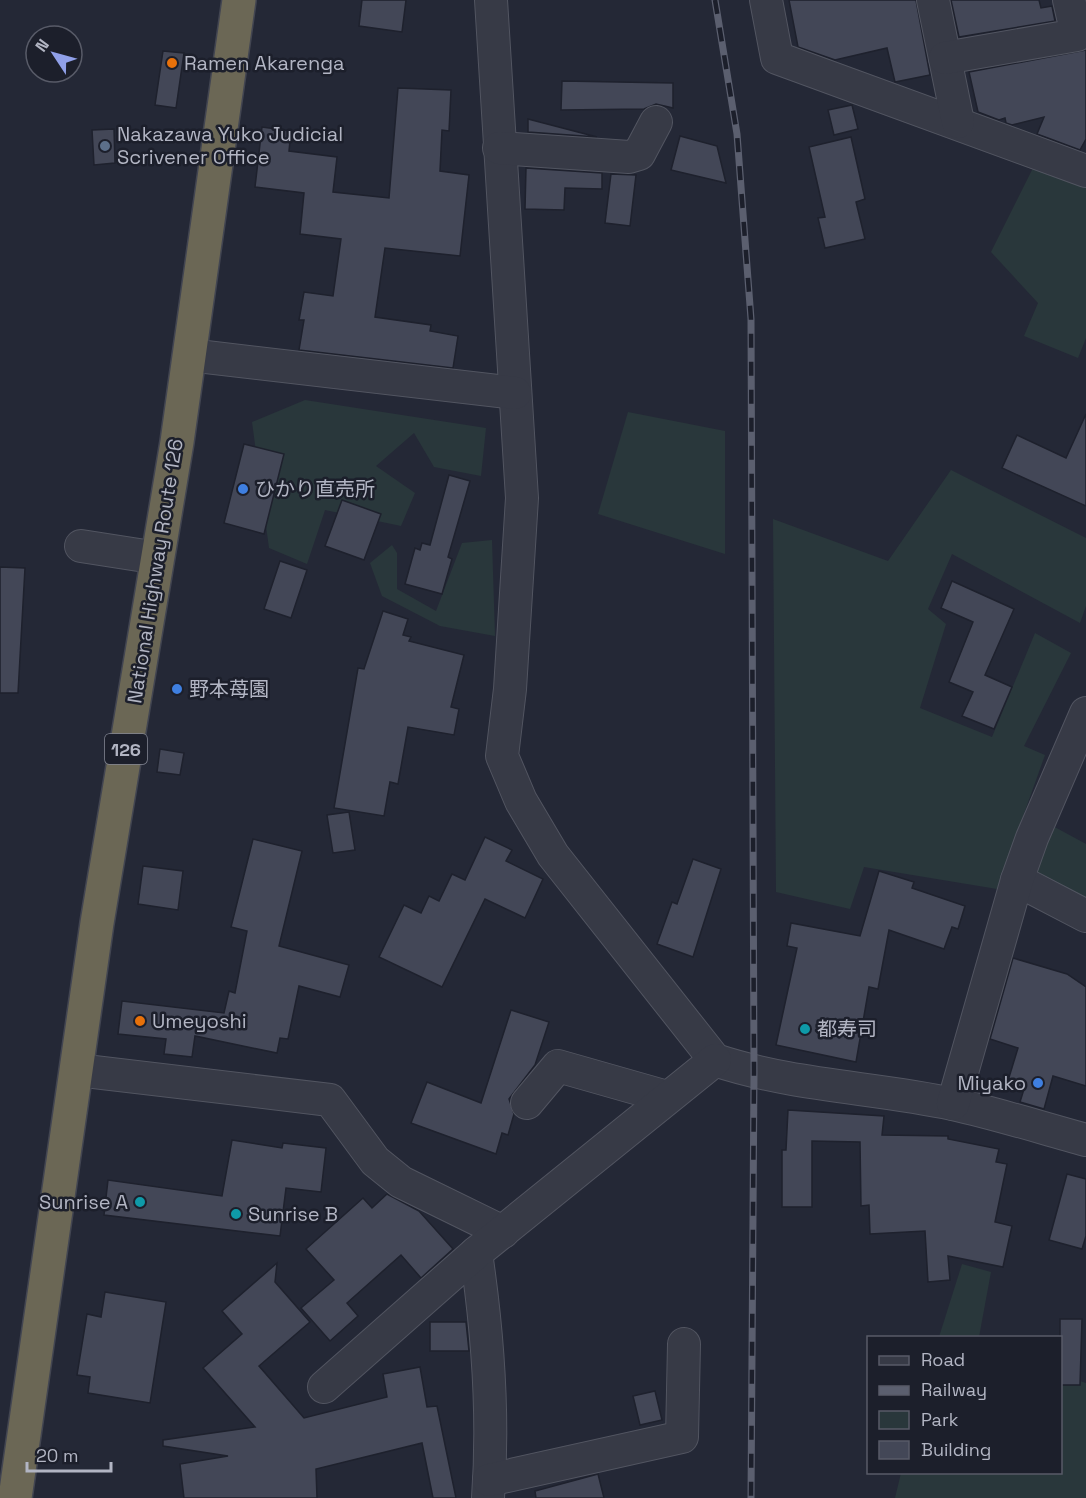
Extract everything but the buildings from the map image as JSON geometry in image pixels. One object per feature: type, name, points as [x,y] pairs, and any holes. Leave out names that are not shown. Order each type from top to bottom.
[{"type":"highway","name":"National Highway Route 126","points":[[15,1498],[97,923],[159,558],[239,0]]},
{"type":"street","points":[[491,0],[522,498],[510,689],[502,756],[521,801],[553,855],[715,1060],[754,1073],[821,1086],[953,1104],[1086,1140]]},
{"type":"street","points":[[766,0],[777,58],[958,122],[1086,171]]},
{"type":"street","points":[[933,0],[958,122]]},
{"type":"street","points":[[945,58],[1077,35],[1069,0]]},
{"type":"street","points":[[499,148],[629,157],[639,154],[656,122]]},
{"type":"street","points":[[189,355],[515,393]]},
{"type":"street","points":[[81,546],[159,558]]},
{"type":"street","points":[[953,1104],[1017,880],[1032,838],[1086,713]]},
{"type":"street","points":[[1017,880],[1086,916]]},
{"type":"street","points":[[324,1387],[476,1252],[715,1060]]},
{"type":"street","points":[[527,1103],[558,1066],[667,1097]]},
{"type":"street","points":[[76,1070],[330,1100],[375,1161],[401,1182],[503,1232]]},
{"type":"street","points":[[476,1252],[486,1320],[490,1378],[489,1489],[682,1437],[684,1344]]},
{"type":"green space","points":[[1035,164],[1086,180],[1086,338],[1078,358],[1024,336],[1038,303],[991,252]]},
{"type":"green space","points":[[305,400],[486,428],[481,476],[434,467],[414,433],[376,466],[415,493],[401,526],[325,510],[307,564],[269,548],[252,422]]},
{"type":"green space","points":[[628,412],[725,431],[725,554],[598,514]]},
{"type":"green space","points":[[951,470],[1086,538],[1086,606],[1080,623],[952,554],[928,609],[946,624],[920,708],[992,737],[1035,633],[1071,653],[1024,746],[1045,755],[997,889],[864,867],[850,909],[776,892],[773,519],[888,561]]},
{"type":"green space","points":[[492,540],[495,636],[440,626],[382,596],[370,563],[392,545],[397,553],[397,589],[436,611],[462,543]]},
{"type":"green space","points":[[1051,825],[1086,844],[1086,902],[1035,877]]},
{"type":"green space","points":[[962,1264],[991,1272],[979,1336],[939,1336]]},
{"type":"green space","points":[[1062,1375],[1086,1383],[1086,1498],[895,1498],[901,1474],[1062,1474]]},
{"type":"railway","points":[[715,0],[737,134],[751,319],[754,1073],[751,1498]]},
{"type":"place","name":"Ramen Akarenga","points":[[172,63]]},
{"type":"place","name":"Nakazawa Yuko Judicial Scrivener Office","points":[[105,146]]},
{"type":"place","name":"ひかり直売所","points":[[243,489]]},
{"type":"place","name":"野本苺園","points":[[177,689]]},
{"type":"place","name":"Umeyoshi","points":[[140,1021]]},
{"type":"place","name":"都寿司","points":[[805,1029]]},
{"type":"place","name":"Miyako","points":[[1038,1083]]},
{"type":"place","name":"Sunrise A","points":[[140,1202]]},
{"type":"place","name":"Sunrise B","points":[[236,1214]]}]
